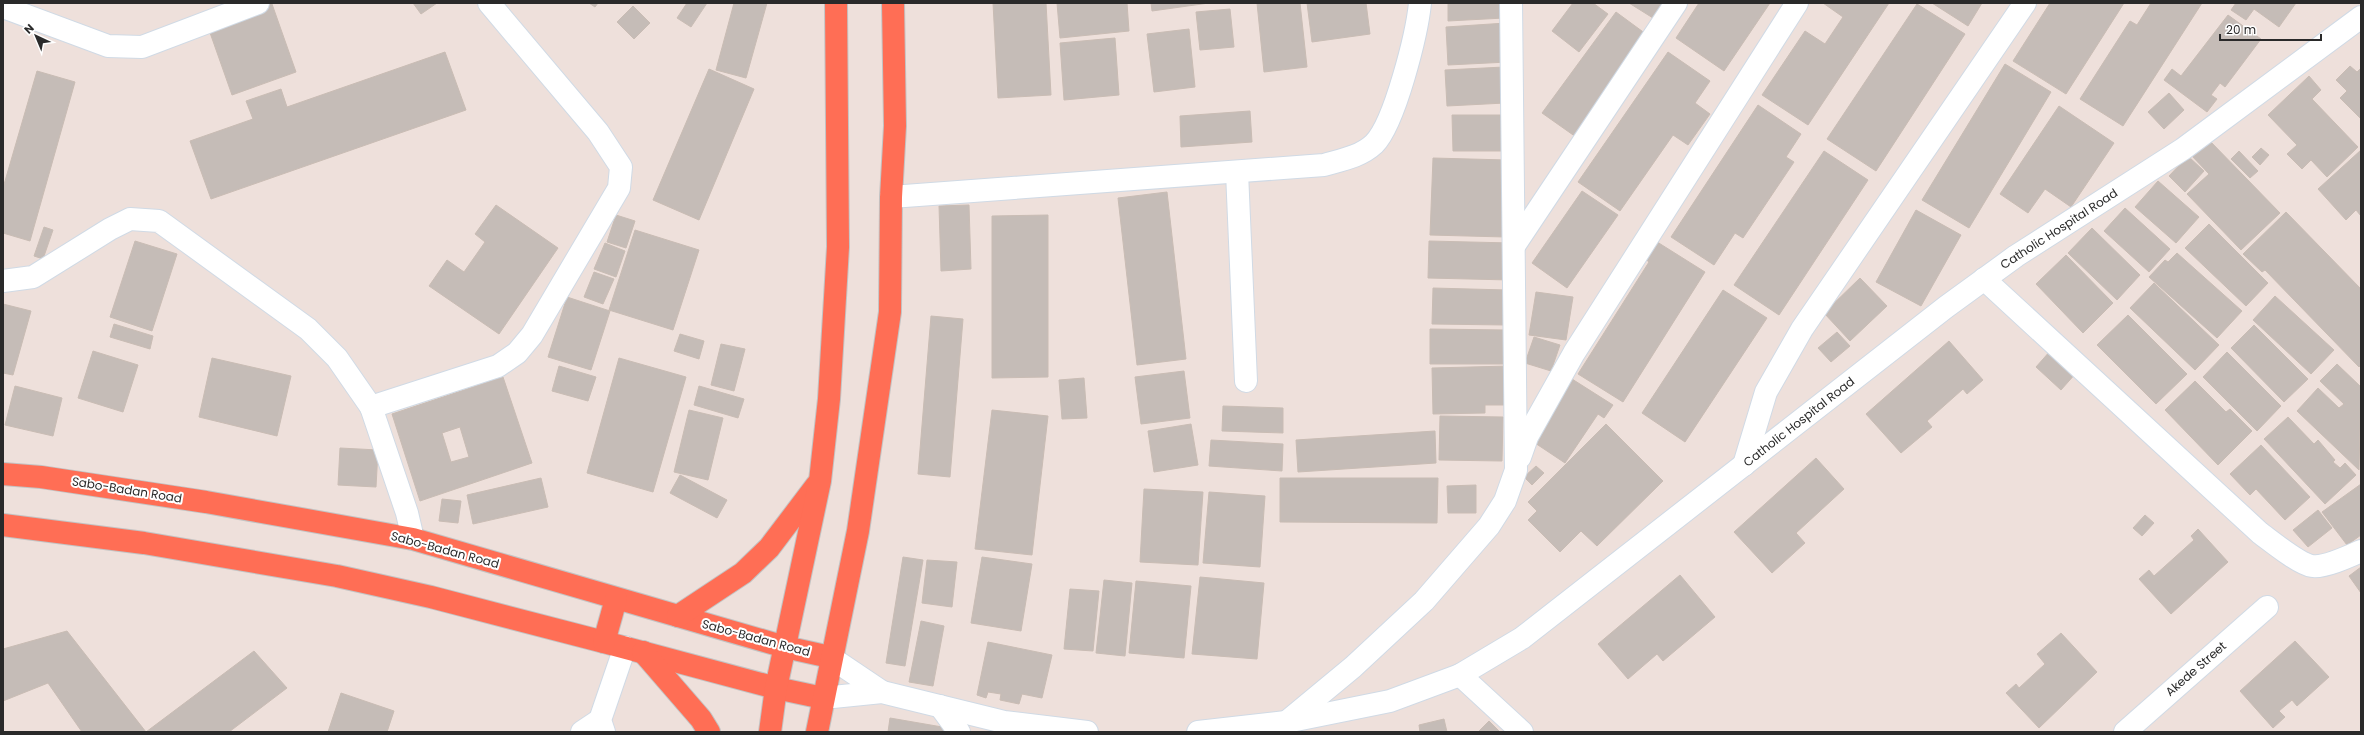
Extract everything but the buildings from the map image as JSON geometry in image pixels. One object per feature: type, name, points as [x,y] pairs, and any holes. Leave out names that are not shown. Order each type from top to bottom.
[{"type":"highway","points":[[770,732],[776,688],[820,480],[830,399],[838,247],[836,3]]},
{"type":"highway","points":[[817,732],[830,657],[858,531],[879,397],[890,312],[891,197],[895,126],[893,3]]},
{"type":"highway","name":"Sabo-Badan Road","points":[[3,474],[40,477],[206,502],[413,539],[785,647],[830,657]]},
{"type":"highway","points":[[678,616],[742,573],[769,548],[820,480]]},
{"type":"highway","points":[[3,525],[144,543],[337,576],[634,649],[776,688],[823,698]]},
{"type":"highway","points":[[604,642],[616,599]]},
{"type":"highway","points":[[634,649],[701,719],[709,732]]},
{"type":"street","points":[[3,7],[108,46],[142,47],[258,3]]},
{"type":"street","points":[[371,407],[498,366],[517,353],[532,335],[619,188],[621,167],[598,132],[489,3]]},
{"type":"street","points":[[891,197],[1324,165],[1357,156],[1374,144],[1388,124],[1418,27],[1420,3]]},
{"type":"street","points":[[1511,3],[1516,470]]},
{"type":"street","points":[[1514,246],[1676,3]]},
{"type":"street","points":[[1286,722],[1353,667],[1424,601],[1489,526],[1505,501],[1527,437],[1574,353],[1797,3]]},
{"type":"street","points":[[1744,465],[1766,392],[1802,329],[2025,3]]},
{"type":"street","name":"Catholic Hospital Road","points":[[1198,732],[1286,722],[1390,701],[1460,676],[1522,638],[1984,279],[2016,256],[2183,149],[2361,17]]},
{"type":"street","points":[[1237,172],[1246,381]]},
{"type":"street","points":[[3,281],[33,277],[110,229],[130,219],[159,221],[308,329],[337,358],[371,407],[407,513],[413,539]]},
{"type":"street","points":[[1984,279],[2260,533],[2286,552],[2312,566],[2345,559],[2361,550]]},
{"type":"street","name":"Akede Street","points":[[2125,732],[2267,607]]},
{"type":"street","points":[[582,732],[602,726],[634,649]]},
{"type":"street","points":[[830,657],[882,692]]},
{"type":"street","points":[[1460,676],[1522,732]]},
{"type":"street","points":[[823,698],[882,692],[1004,722],[1087,732]]},
{"type":"street","points":[[940,706],[959,732]]}]
